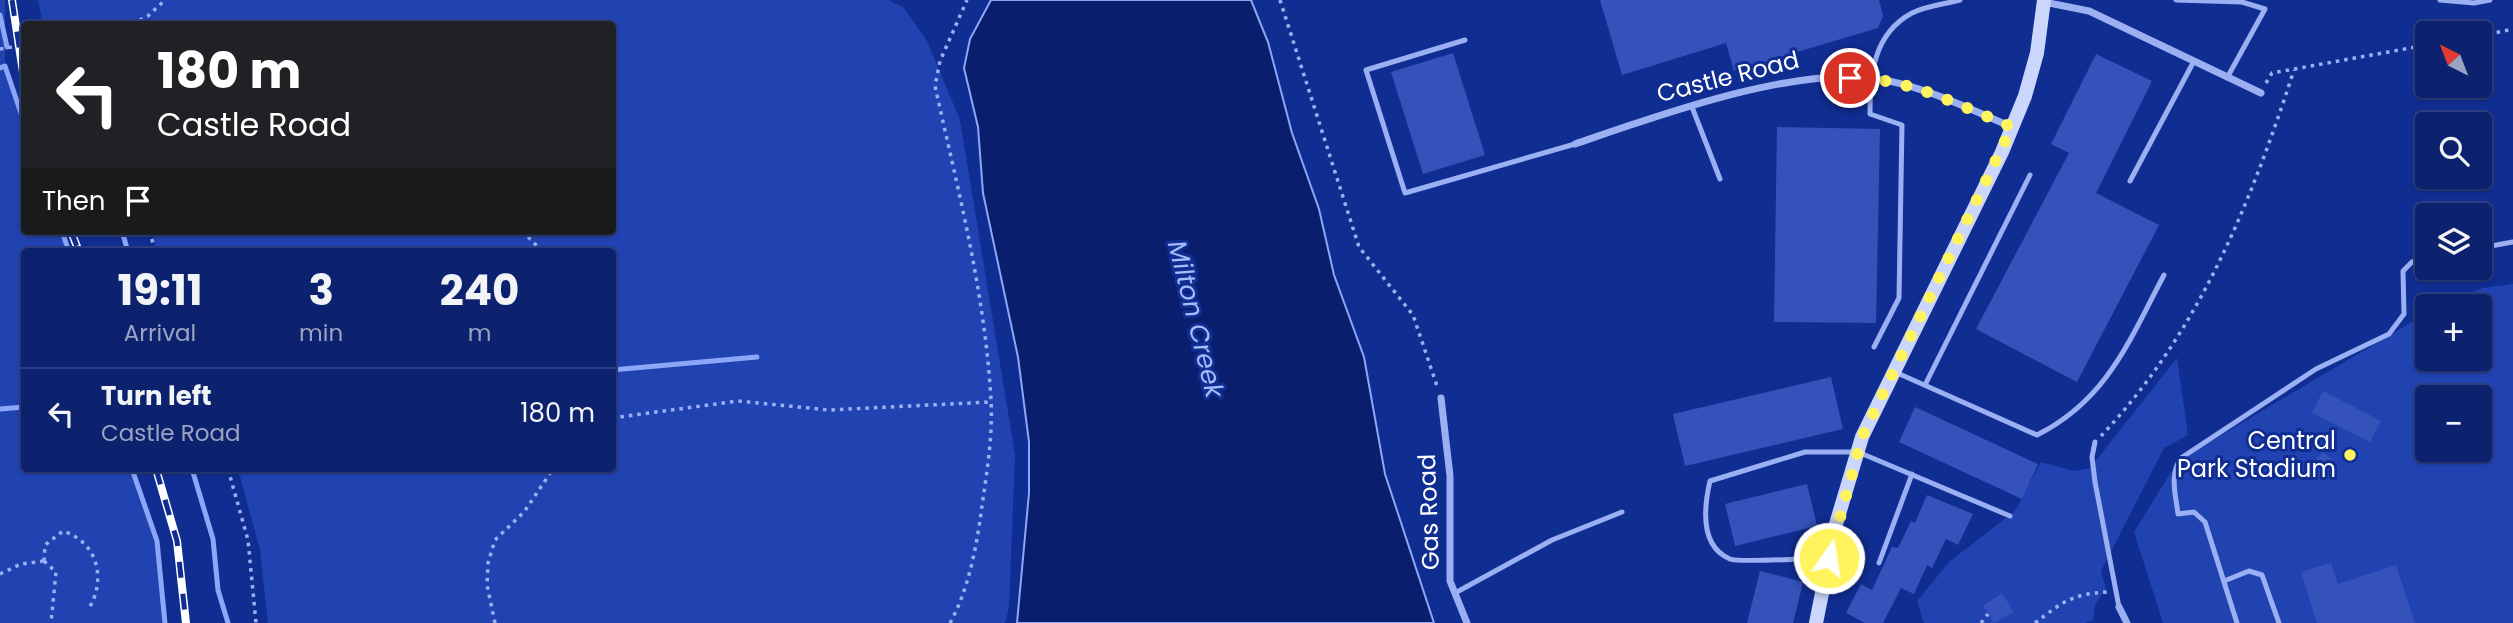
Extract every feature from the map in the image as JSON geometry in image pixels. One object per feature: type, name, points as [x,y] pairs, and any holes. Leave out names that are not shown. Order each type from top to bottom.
[{"type":"main road","points":[[1816,623],[1829,558],[1858,452],[2025,96],[2037,53],[2044,1]]},
{"type":"street","points":[[2044,1],[2089,11],[2261,93]]},
{"type":"street","name":"Castle Road","points":[[1575,144],[1692,107],[1811,79],[1870,78],[1917,88],[2012,127]]},
{"type":"street","name":"Gas Road","points":[[1441,398],[1450,476],[1450,581],[1467,623]]},
{"type":"street","points":[[2119,607],[2127,623]]},
{"type":"lane","points":[[1874,347],[1899,298],[1902,125],[1870,114],[1870,78],[1879,47],[1891,29],[1912,13],[1959,0]]},
{"type":"lane","points":[[2176,0],[2242,2],[2265,9]]},
{"type":"lane","points":[[2227,78],[2269,0]]},
{"type":"lane","points":[[2440,0],[2474,3],[2490,0]]},
{"type":"lane","points":[[1465,40],[1366,70],[1405,193],[1575,144]]},
{"type":"lane","points":[[2130,181],[2194,61]]},
{"type":"lane","points":[[1692,107],[1720,179]]},
{"type":"lane","points":[[1925,385],[2030,175]]},
{"type":"lane","points":[[2492,246],[2513,242]]},
{"type":"lane","points":[[2237,623],[2205,522],[2194,512],[2178,514],[2174,481],[2176,464],[2181,458],[2316,369],[2389,334],[2404,314],[2403,271],[2415,261]]},
{"type":"lane","points":[[1895,372],[2037,435],[2058,425],[2105,383],[2164,275]]},
{"type":"lane","points":[[2095,442],[2093,470],[2119,607]]},
{"type":"lane","points":[[1829,558],[1731,560],[1716,549],[1705,526],[1705,502],[1710,481],[1805,452],[1858,452],[2010,516]]},
{"type":"lane","points":[[1879,563],[1912,474]]},
{"type":"lane","points":[[1455,593],[1552,540],[1622,512]]},
{"type":"lane","points":[[2224,581],[2249,571],[2262,575],[2279,623]]},
{"type":"path","points":[[139,21],[165,0]]},
{"type":"path","points":[[950,623],[977,543],[989,452],[991,402],[983,317],[972,253],[935,86],[940,61],[967,0]]},
{"type":"path","points":[[1280,0],[1359,247],[1413,315],[1441,398]]},
{"type":"path","points":[[2492,33],[2513,29]]},
{"type":"path","points":[[0,48],[21,45]]},
{"type":"path","points":[[2261,93],[2272,73],[2415,47]]},
{"type":"path","points":[[2095,442],[2127,408],[2196,312],[2255,186],[2294,70]]},
{"type":"path","points":[[526,235],[539,248]]},
{"type":"path","points":[[616,417],[738,401],[829,411],[991,402]]},
{"type":"path","points":[[229,472],[248,540],[256,623]]},
{"type":"path","points":[[495,623],[487,585],[488,563],[495,540],[524,512],[551,472]]},
{"type":"path","points":[[51,623],[55,572],[44,561],[45,545],[63,531],[78,536],[92,550],[98,582],[88,610]]},
{"type":"path","points":[[0,574],[21,565],[44,561]]},
{"type":"path","points":[[2035,623],[2067,598],[2079,593],[2116,591]]},
{"type":"path","points":[[1981,623],[1988,614]]},
{"type":"shaded area","points":[[0,0],[5,0],[5,66],[21,113],[21,235],[63,235],[68,248],[21,248],[21,472],[133,472],[157,541],[165,623],[0,623]]},
{"type":"shaded area","points":[[38,0],[888,0],[903,7],[927,41],[960,120],[1015,455],[1009,607],[1005,623],[268,623],[260,550],[239,472],[616,472],[616,248],[156,248],[152,235],[616,235],[616,21],[42,21]]},
{"type":"shaded area","name":"Central Park Stadium","points":[[2513,284],[2513,623],[2163,623],[2134,532],[2178,461],[2415,320],[2415,371],[2492,371],[2492,294],[2468,294],[2483,288]]},
{"type":"shaded area","points":[[2177,358],[2188,435],[2164,448],[2101,571],[2106,589],[2095,605],[2093,620],[2085,623],[1924,623],[1917,601],[1949,562],[2015,511],[2041,462],[2074,471],[2090,468]]},
{"type":"water","name":"Milton Creek","points":[[991,0],[1251,0],[1268,42],[1292,133],[1319,209],[1334,275],[1364,357],[1385,474],[1434,623],[1017,623],[1029,493],[1029,442],[1018,357],[983,193],[978,127],[964,68],[970,39]]},
{"type":"building","points":[[1600,0],[1879,0],[1883,16],[1878,28],[1734,71],[1726,43],[1622,75]]},
{"type":"building","points":[[1453,53],[1485,155],[1423,174],[1391,72]]},
{"type":"building","points":[[2096,54],[2152,81],[2096,193],[2159,225],[2077,382],[1976,329],[2069,153],[2051,144]]},
{"type":"building","points":[[1777,127],[1880,129],[1876,323],[1774,322]]},
{"type":"building","points":[[1831,377],[1843,429],[1685,466],[1673,414]]},
{"type":"building","points":[[2323,391],[2381,421],[2370,442],[2312,413]]},
{"type":"building","points":[[1915,407],[2038,464],[2022,499],[1899,442]]},
{"type":"building","points":[[2322,452],[2334,460],[2319,478],[2309,470]]},
{"type":"building","points":[[1807,484],[1817,526],[1735,546],[1725,504]]},
{"type":"building","points":[[1927,495],[1973,514],[1958,545],[1946,539],[1932,568],[1927,565],[1914,594],[1901,588],[1883,623],[1865,623],[1846,613],[1861,584],[1872,590],[1892,547],[1898,548],[1911,521],[1915,523]]},
{"type":"building","points":[[2331,563],[2338,584],[2396,565],[2415,623],[2317,623],[2301,572]]},
{"type":"building","points":[[1760,571],[1803,582],[1793,623],[1747,623]]},
{"type":"building","points":[[2002,593],[2014,612],[1994,623],[1983,606]]},
{"type":"waterway","points":[[0,15],[7,47]]},
{"type":"waterway","points":[[0,68],[5,66],[21,113]]},
{"type":"waterway","points":[[63,235],[68,248]]},
{"type":"waterway","points":[[123,235],[127,248]]},
{"type":"waterway","points":[[616,370],[757,357]]},
{"type":"waterway","points":[[0,409],[21,407]]},
{"type":"waterway","points":[[133,472],[157,541],[165,623]]},
{"type":"waterway","points":[[193,472],[213,539],[218,590],[228,623]]},
{"type":"railway","points":[[12,0],[21,59]]},
{"type":"railway","points":[[73,235],[77,248]]},
{"type":"railway","points":[[157,472],[177,541],[186,623]]},
{"type":"place","name":"Central Park Stadium","points":[[2350,455]]},
{"type":"route","points":[[1829,558],[1836,524],[1862,437],[1979,202],[2012,127],[1917,88],[1870,78],[1850,78]]}]
